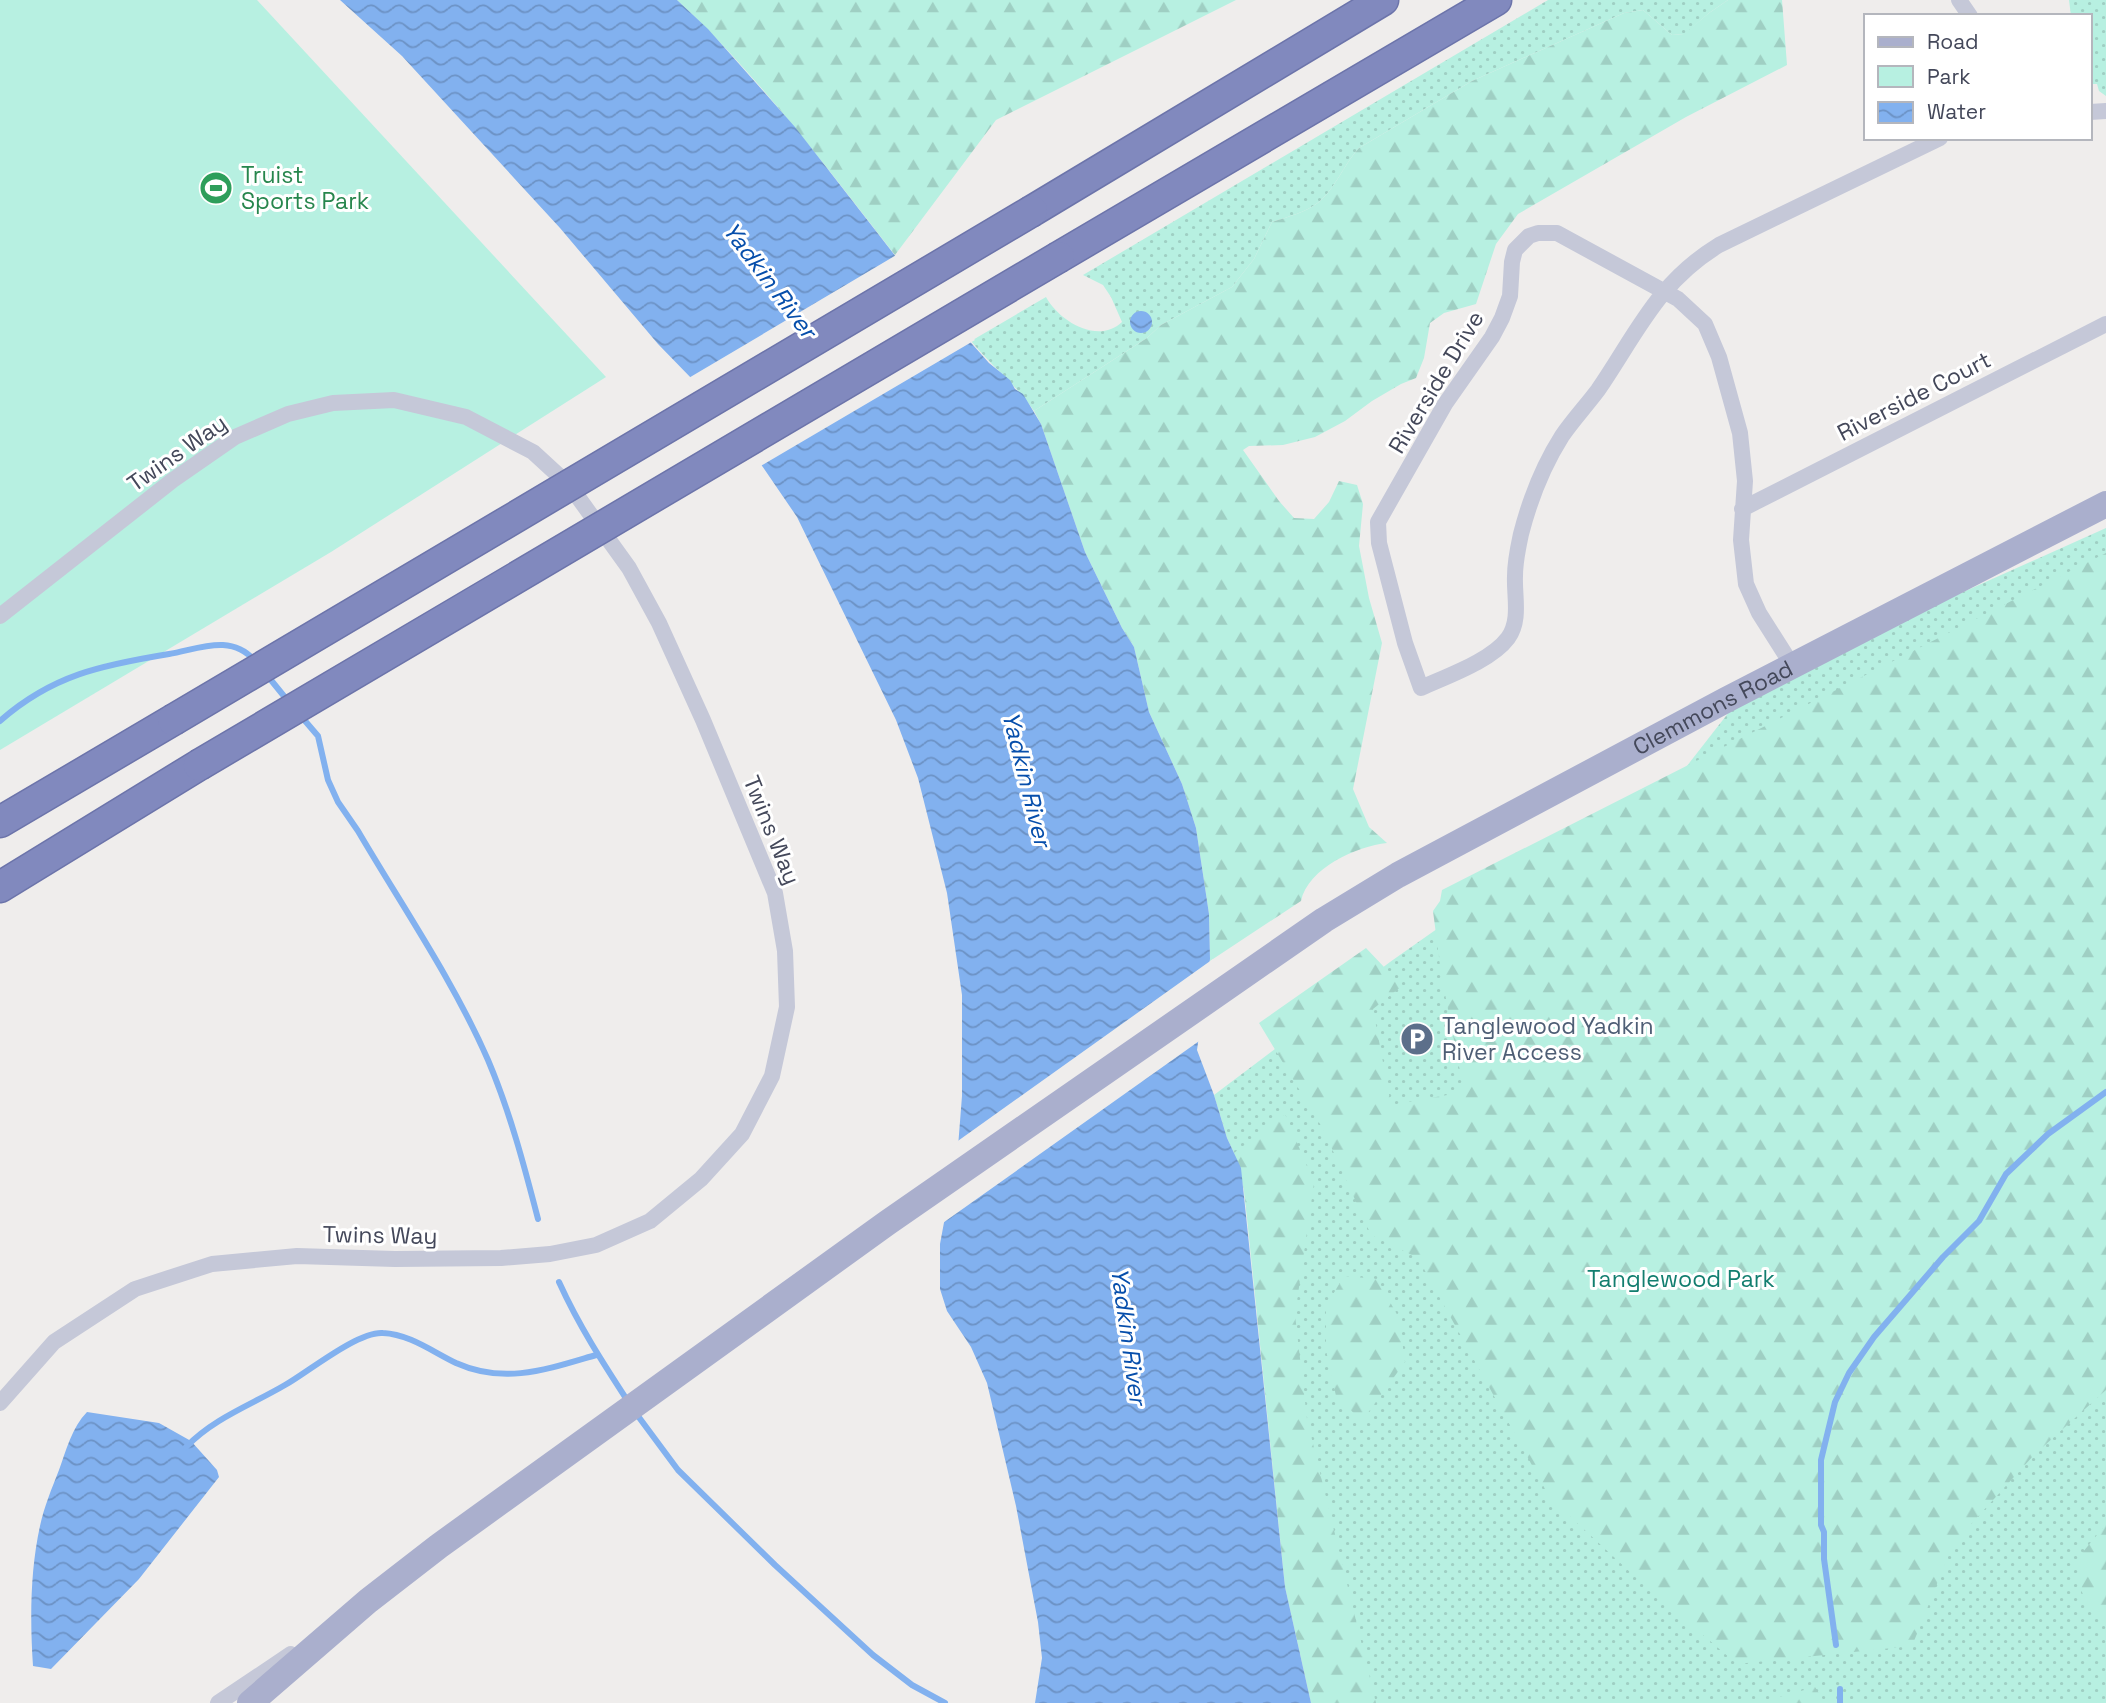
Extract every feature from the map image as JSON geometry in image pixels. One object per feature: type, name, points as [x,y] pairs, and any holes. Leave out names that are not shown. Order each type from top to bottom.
[{"type":"highway","points":[[0,822],[1383,0]]},
{"type":"highway","points":[[0,887],[200,765],[1496,0]]},
{"type":"main road","name":"Clemmons Road","points":[[250,1703],[368,1601],[439,1546],[887,1223],[1324,920],[1398,876],[1792,665],[2106,504]]},
{"type":"street","points":[[1663,291],[1688,267],[1719,245],[1936,140]]},
{"type":"street","name":"Riverside Drive","points":[[1663,291],[1649,308],[1598,389],[1561,437],[1544,468],[1529,503],[1516,555],[1516,615],[1510,636],[1486,656],[1421,688],[1405,643],[1379,543],[1378,522],[1445,404],[1492,337],[1502,318],[1510,296],[1515,250],[1529,236],[1557,233],[1663,291],[1691,309],[1705,324],[1719,357],[1740,433],[1745,481],[1742,558],[1746,584],[1759,612],[1792,665]]},
{"type":"street","name":"Riverside Court","points":[[1742,509],[2106,324]]},
{"type":"street","name":"Twins Way","points":[[0,616],[173,480],[235,437],[288,414],[333,403],[394,400],[466,418],[533,452],[570,486],[629,568],[659,623],[703,720],[775,893],[785,951],[787,1007],[772,1076],[742,1134],[701,1179],[650,1222],[596,1245],[550,1254],[422,1259],[297,1256],[212,1264],[135,1289],[54,1342],[0,1403]]},
{"type":"street","points":[[218,1703],[368,1601]]},
{"type":"green space","name":"Truist Sports Park","points":[[0,0],[257,0],[606,377],[331,552],[0,750]]},
{"type":"green space","points":[[677,0],[1236,0],[996,120],[895,255],[764,91]]},
{"type":"green space","points":[[1548,0],[1728,0],[1685,34],[1672,35],[1643,10],[1624,13],[1472,81],[1359,148],[1330,191],[1319,202],[1272,222],[1254,259],[1232,287],[1161,325],[1147,338],[1034,411],[1020,392],[971,341],[1046,297],[1069,322],[1091,331],[1112,329],[1122,322],[1111,297],[1103,285],[1083,275]]},
{"type":"green space","points":[[1728,0],[1782,0],[1787,65],[1686,117],[1518,214],[1496,244],[1476,304],[1444,313],[1430,323],[1424,358],[1416,378],[1401,384],[1345,421],[1315,437],[1283,445],[1249,446],[1243,450],[1294,518],[1314,519],[1329,502],[1339,481],[1357,485],[1363,504],[1359,546],[1369,598],[1382,643],[1353,789],[1369,827],[1387,843],[1348,854],[1323,869],[1305,889],[1301,901],[1210,961],[1209,914],[1196,828],[1182,784],[1149,712],[1134,647],[1085,552],[1041,424],[1034,411],[1147,338],[1161,325],[1232,287],[1254,259],[1272,222],[1319,202],[1330,191],[1359,148],[1472,81],[1624,13],[1643,10],[1672,35],[1684,34]]},
{"type":"green space","points":[[2069,0],[2106,0],[2106,96],[2099,91],[2097,84],[2092,84],[2092,14],[2071,14]]},
{"type":"green space","name":"Tanglewood Park","points":[[2106,528],[2106,1703],[1311,1703],[1241,1168],[1227,1138],[1214,1095],[1390,962],[1478,900],[1683,771],[1747,689]]},
{"type":"green space","name":"Tanglewood Park","points":[[2106,553],[2106,1390],[2034,1455],[1953,1544],[1912,1646],[1737,1664],[1642,1583],[1550,1498],[1418,1258],[1371,1235],[1323,1129],[1259,1023],[1366,948],[1402,986],[1373,1009],[1391,1105],[1464,1092],[1441,973],[1433,911],[1440,901],[1442,890]]},
{"type":"green space","points":[[1285,1114],[1314,1183],[1295,1315],[1307,1419],[1376,1703],[1311,1703],[1285,1587],[1244,1189],[1234,1153]]},
{"type":"green space","points":[[1344,1276],[1377,1279],[1399,1318],[1405,1362],[1362,1421],[1336,1396],[1326,1350],[1326,1306]]},
{"type":"green space","points":[[2106,1524],[2106,1618],[2088,1609],[2082,1592],[2078,1558]]},
{"type":"green space","points":[[1815,1687],[1825,1703],[1765,1703],[1765,1701]]},
{"type":"water","name":"Yadkin River","points":[[340,0],[677,0],[708,29],[795,127],[907,271],[989,363],[1023,394],[1041,424],[1085,552],[1134,647],[1149,712],[1182,784],[1196,828],[1209,914],[1210,959],[1197,1050],[1227,1138],[1241,1168],[1285,1587],[1311,1703],[1035,1703],[1042,1658],[1038,1622],[1016,1506],[987,1383],[971,1347],[947,1311],[940,1289],[940,1244],[958,1147],[962,1096],[962,995],[947,893],[918,778],[896,720],[797,517],[728,416],[658,344],[560,228],[402,56]]},
{"type":"water","points":[[1137,311],[1145,311],[1152,318],[1152,326],[1145,333],[1137,333],[1130,326],[1130,318]]},
{"type":"water","points":[[87,1412],[159,1423],[191,1441],[217,1470],[219,1477],[139,1579],[51,1669],[33,1666],[32,1596],[40,1526],[70,1440]]},
{"type":"pier","points":[[898,254],[975,340],[759,467],[726,418],[687,379]]},
{"type":"pier","points":[[1213,959],[1202,1039],[940,1225],[955,1143]]},
{"type":"waterway","points":[[0,721],[19,705],[59,682],[100,668],[214,645],[236,647],[255,661]]},
{"type":"waterway","points":[[266,674],[288,701]]},
{"type":"waterway","points":[[300,715],[318,736],[328,780],[338,802],[426,944],[474,1030],[503,1099],[538,1219]]},
{"type":"waterway","points":[[1836,1645],[1824,1559],[1824,1532],[1821,1525],[1821,1460],[1835,1402],[1849,1373],[1874,1337],[1943,1257],[1979,1221],[2006,1174],[2048,1134],[2106,1092]]},
{"type":"waterway","points":[[559,1282],[583,1329],[629,1403]]},
{"type":"waterway","points":[[186,1447],[221,1420],[285,1385],[347,1345],[373,1334],[393,1334],[421,1344],[456,1363],[492,1373],[509,1374],[544,1369],[596,1355]]},
{"type":"waterway","points":[[635,1412],[678,1470],[775,1565],[873,1655],[912,1685],[945,1703]]},
{"type":"waterway","points":[[1840,1689],[1840,1703]]},
{"type":"place","name":"Truist Sports Park","points":[[216,188]]},
{"type":"place","name":"Tanglewood Yadkin River Access","points":[[1417,1039]]}]
